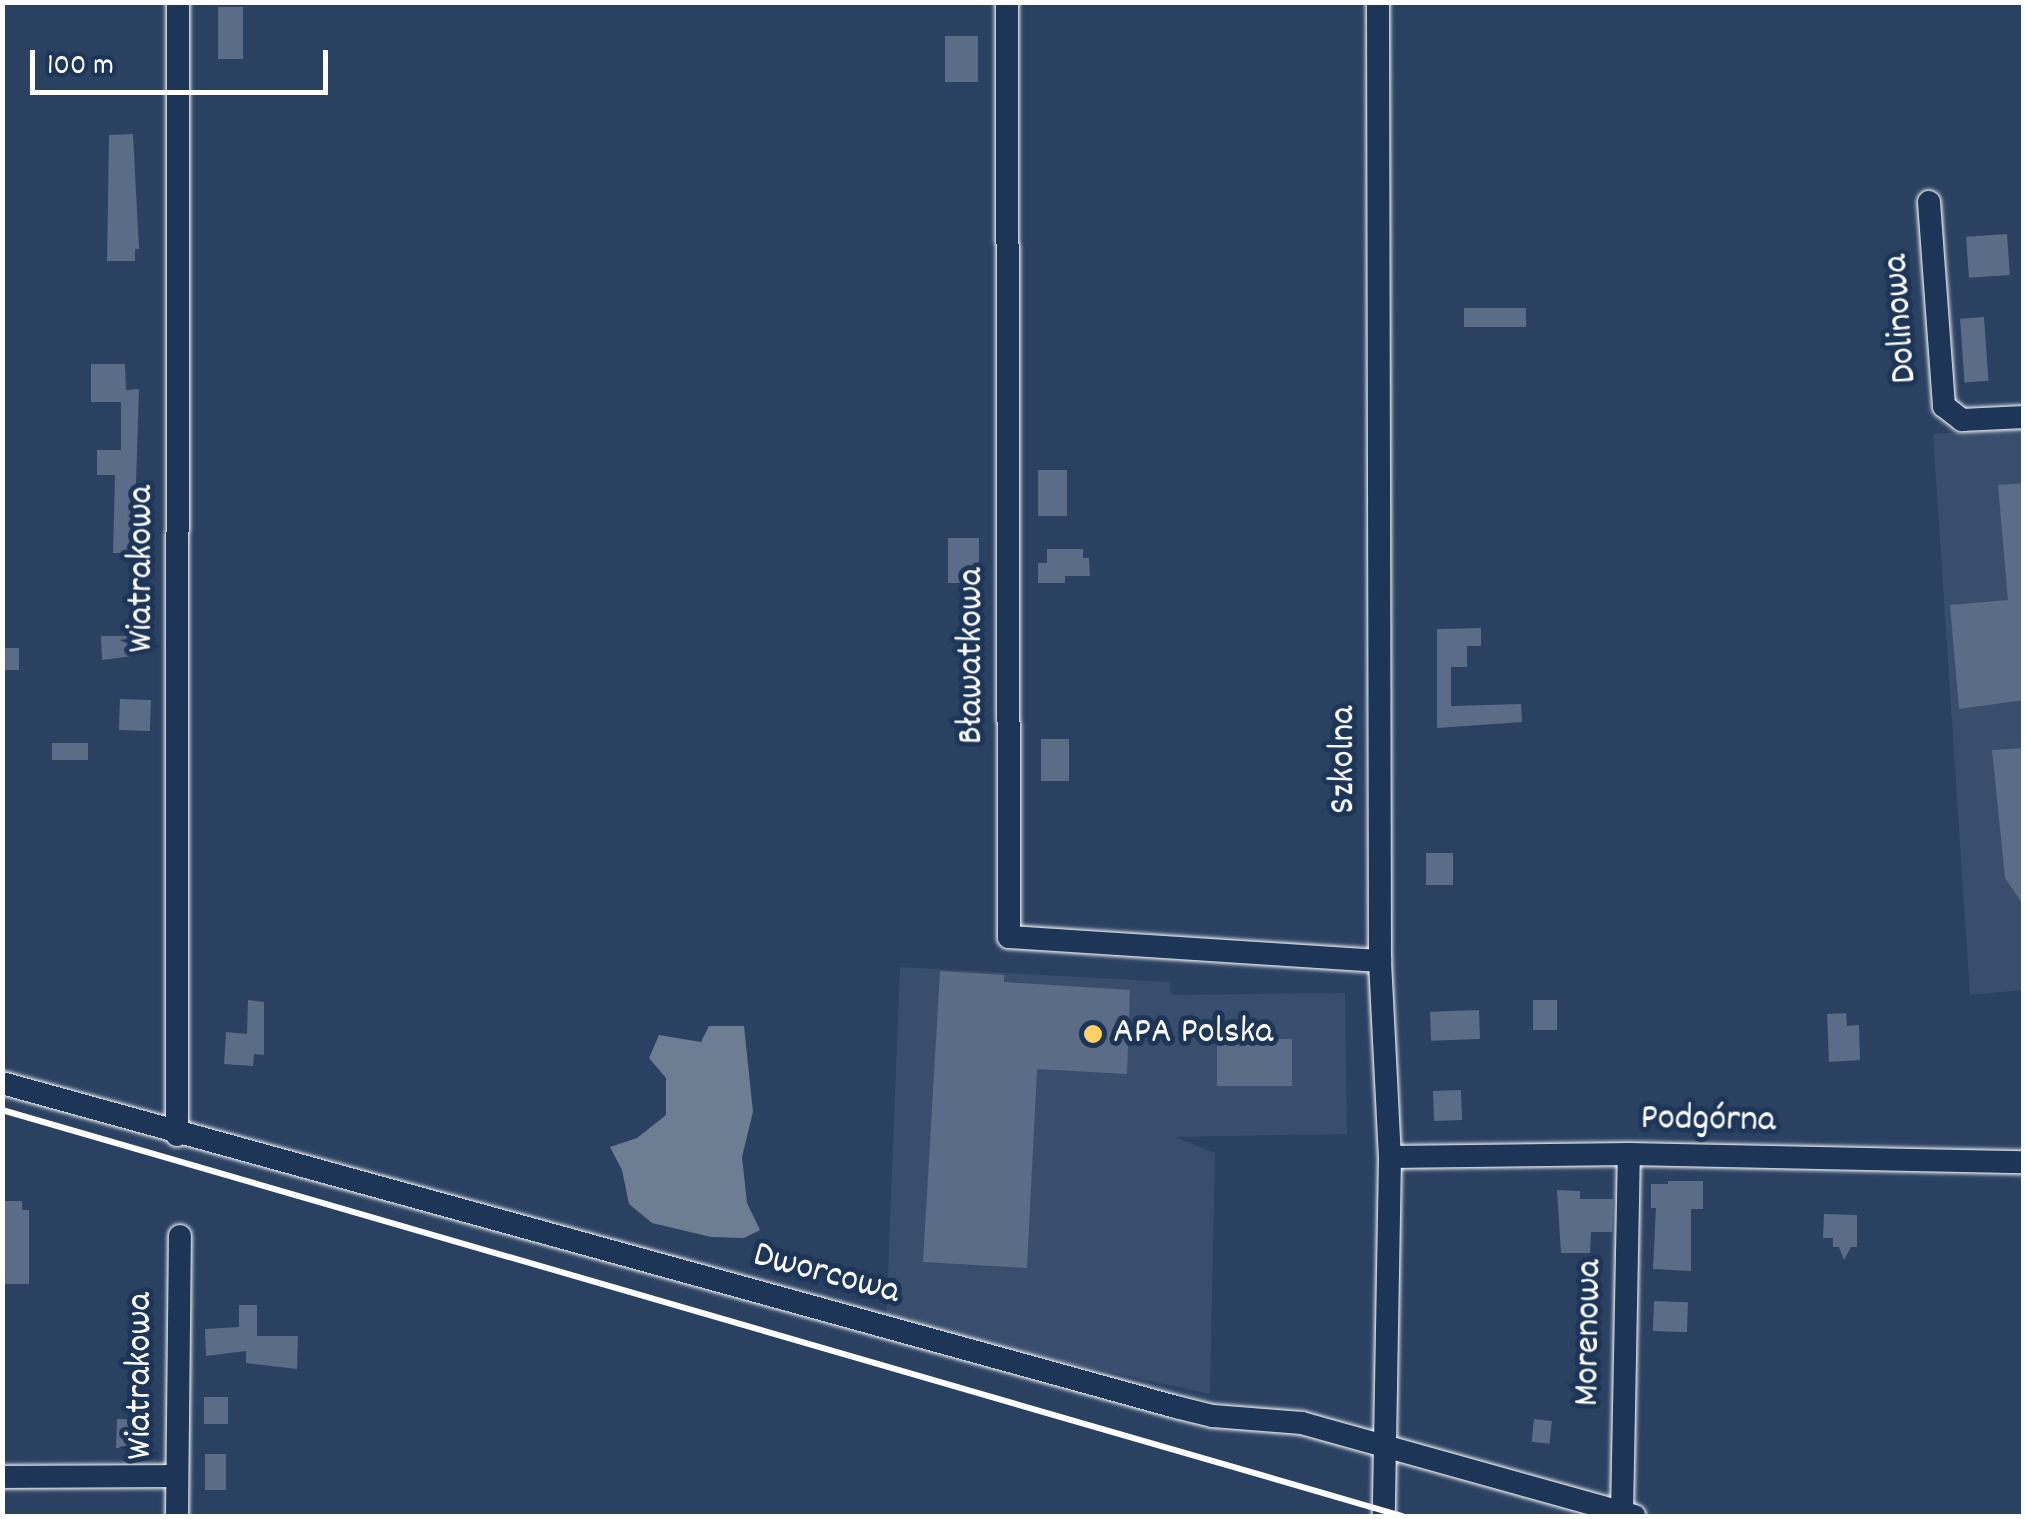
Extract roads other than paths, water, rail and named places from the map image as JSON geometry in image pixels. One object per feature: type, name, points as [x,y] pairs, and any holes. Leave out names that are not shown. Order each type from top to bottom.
[{"type":"street","name":"Wiatrakowa","points":[[178,2],[178,1135]]},
{"type":"street","name":"Bławatkowa","points":[[1007,2],[1009,937],[1380,961]]},
{"type":"street","name":"Szkolna","points":[[1378,2],[1380,961],[1390,1157],[1384,1516]]},
{"type":"street","name":"Dolinowa","points":[[1929,202],[1944,406],[1962,420],[2024,417]]},
{"type":"street","name":"Dworcowa","points":[[2,1084],[1194,1411],[1302,1423],[1628,1515]]},
{"type":"street","name":"Podgórna","points":[[1390,1157],[1629,1154],[2024,1162]]},
{"type":"street","name":"Morenowa","points":[[1628,1515],[1629,1154]]},
{"type":"street","name":"Wiatrakowa","points":[[177,1516],[180,1236]]},
{"type":"street","points":[[2,1477],[177,1476]]},
{"type":"railway","points":[[2,1110],[1402,1516]]},
{"type":"place","name":"APA Polska","points":[[1093,1034]]}]
